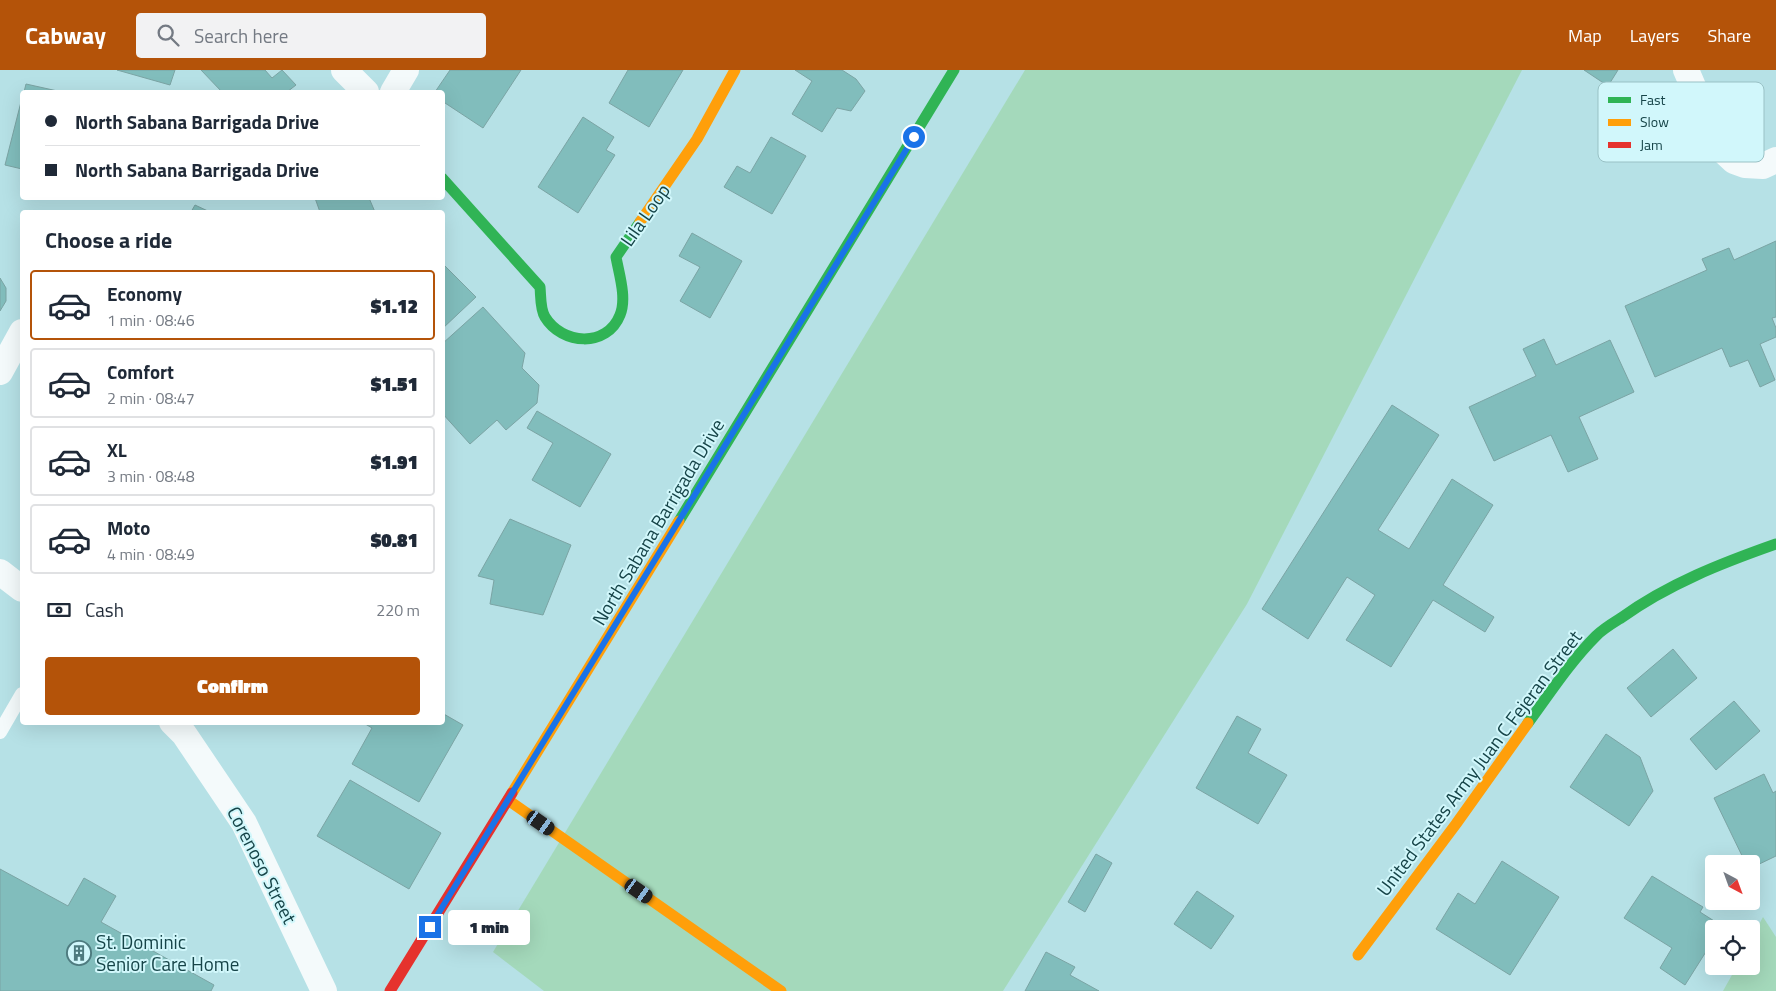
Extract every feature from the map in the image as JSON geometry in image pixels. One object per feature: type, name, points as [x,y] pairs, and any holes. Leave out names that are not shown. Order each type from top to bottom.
[{"type":"street","points":[[344,70],[364,90]]},
{"type":"street","points":[[394,90],[406,70]]},
{"type":"street","name":"Lila Loop","points":[[445,181],[540,287],[542,309],[551,326],[565,337],[574,340],[592,338],[603,334],[614,325],[620,315],[621,293],[616,257],[697,139],[736,70]]},
{"type":"street","name":"North Sabana Barrigada Drive","points":[[390,991],[954,70]]},
{"type":"street","points":[[1686,70],[1691,82]]},
{"type":"street","points":[[1734,162],[1763,166],[1776,160]]},
{"type":"street","points":[[0,372],[20,336]]},
{"type":"street","name":"United States Army Juan C Fejeran Street","points":[[1358,954],[1456,824],[1569,666],[1598,634],[1632,610],[1681,582],[1722,563],[1776,544]]},
{"type":"street","points":[[0,572],[20,587]]},
{"type":"street","name":"Corenoso Street","points":[[175,725],[184,734],[244,822],[324,991]]},
{"type":"street","points":[[508,800],[781,991]]},
{"type":"lane","points":[[0,732],[20,697]]},
{"type":"green space","points":[[1025,70],[1522,70],[1247,604],[1003,991],[544,991],[493,952]]},
{"type":"green space","points":[[1763,917],[1776,937],[1776,991],[1723,991],[1732,975],[1760,975],[1760,922]]},
{"type":"building","points":[[117,70],[175,70],[170,85]]},
{"type":"building","points":[[201,70],[265,70],[272,78],[282,70],[296,85],[290,90],[220,90]]},
{"type":"building","points":[[450,70],[521,70],[483,128],[445,103],[445,90],[436,90]]},
{"type":"building","points":[[628,70],[683,70],[649,127],[609,103]]},
{"type":"building","points":[[795,70],[842,70],[856,79],[865,91],[851,111],[837,108],[822,132],[792,114],[812,81]]},
{"type":"building","points":[[1584,70],[1618,70],[1610,82],[1602,82]]},
{"type":"building","points":[[26,84],[53,90],[24,90]]},
{"type":"building","points":[[20,106],[20,169],[5,165]]},
{"type":"building","points":[[583,117],[614,137],[606,150],[615,155],[578,213],[538,187]]},
{"type":"building","points":[[771,137],[806,156],[772,214],[724,187],[737,166],[750,173]]},
{"type":"building","points":[[316,200],[370,200],[374,210],[319,210]]},
{"type":"building","points":[[195,205],[206,210],[192,210]]},
{"type":"building","points":[[692,233],[742,261],[710,318],[680,301],[700,267],[679,256]]},
{"type":"building","points":[[1776,241],[1776,317],[1772,318],[1776,328],[1776,337],[1760,344],[1775,380],[1760,387],[1748,360],[1730,367],[1722,348],[1655,377],[1625,306],[1707,270],[1702,259],[1729,248],[1734,260]]},
{"type":"building","points":[[445,266],[476,297],[445,326]]},
{"type":"building","points":[[0,278],[6,288],[6,301],[0,311]]},
{"type":"building","points":[[483,307],[525,353],[522,368],[539,385],[537,403],[506,430],[497,420],[470,444],[445,416],[445,341]]},
{"type":"building","points":[[1544,339],[1556,365],[1610,340],[1634,392],[1579,417],[1598,459],[1568,472],[1551,435],[1494,461],[1469,407],[1536,376],[1523,349]]},
{"type":"building","points":[[1392,405],[1439,435],[1378,530],[1409,549],[1452,479],[1493,505],[1443,585],[1494,617],[1485,632],[1433,600],[1391,667],[1346,640],[1375,595],[1347,577],[1308,639],[1262,609]]},
{"type":"building","points":[[537,411],[611,454],[580,507],[532,480],[553,443],[527,428]]},
{"type":"building","points":[[510,519],[571,545],[543,615],[490,604],[494,580],[478,576]]},
{"type":"building","points":[[1673,649],[1697,678],[1651,717],[1627,688]]},
{"type":"building","points":[[1734,701],[1760,731],[1716,770],[1690,739]]},
{"type":"building","points":[[445,715],[463,725],[419,802],[352,764],[372,728],[367,725],[445,725]]},
{"type":"building","points":[[1237,716],[1261,729],[1248,753],[1287,775],[1258,824],[1196,788]]},
{"type":"building","points":[[1606,734],[1640,757],[1653,791],[1629,826],[1570,787]]},
{"type":"building","points":[[1764,774],[1773,793],[1776,791],[1776,856],[1760,864],[1760,855],[1742,855],[1714,798]]},
{"type":"building","points":[[350,780],[441,833],[409,889],[317,836]]},
{"type":"building","points":[[1096,854],[1112,863],[1085,912],[1068,902]]},
{"type":"building","points":[[1502,861],[1559,897],[1510,975],[1436,929],[1458,893],[1475,904]]},
{"type":"building","name":"St. Dominic Senior Care Home","points":[[0,869],[68,906],[84,878],[116,896],[101,922],[214,985],[211,991],[0,991]]},
{"type":"building","points":[[1652,876],[1703,907],[1700,912],[1713,920],[1705,920],[1705,953],[1685,985],[1660,968],[1672,948],[1624,918]]},
{"type":"building","points":[[1197,891],[1234,916],[1211,949],[1174,924]]},
{"type":"building","points":[[1046,952],[1075,967],[1070,975],[1099,991],[1025,991]]},
{"type":"traffic: fast","points":[[679,521],[954,70]]},
{"type":"traffic: fast","points":[[445,181],[540,287],[542,310],[545,317],[562,333],[573,337],[595,338],[614,326],[620,315],[623,301],[616,257],[640,222]]},
{"type":"traffic: fast","points":[[1528,723],[1578,656],[1605,629],[1657,595],[1696,575],[1776,544]]},
{"type":"traffic: slow","points":[[640,222],[697,139],[735,70]]},
{"type":"traffic: slow","points":[[512,793],[679,521]]},
{"type":"traffic: slow","points":[[1358,955],[1456,824],[1528,723]]},
{"type":"traffic: slow","points":[[508,800],[781,991]]},
{"type":"traffic: jam","points":[[390,991],[512,793]]},
{"type":"place","name":"St. Dominic Senior Care Home","points":[[79,953]]},
{"type":"route","points":[[430,927],[914,137]]}]
